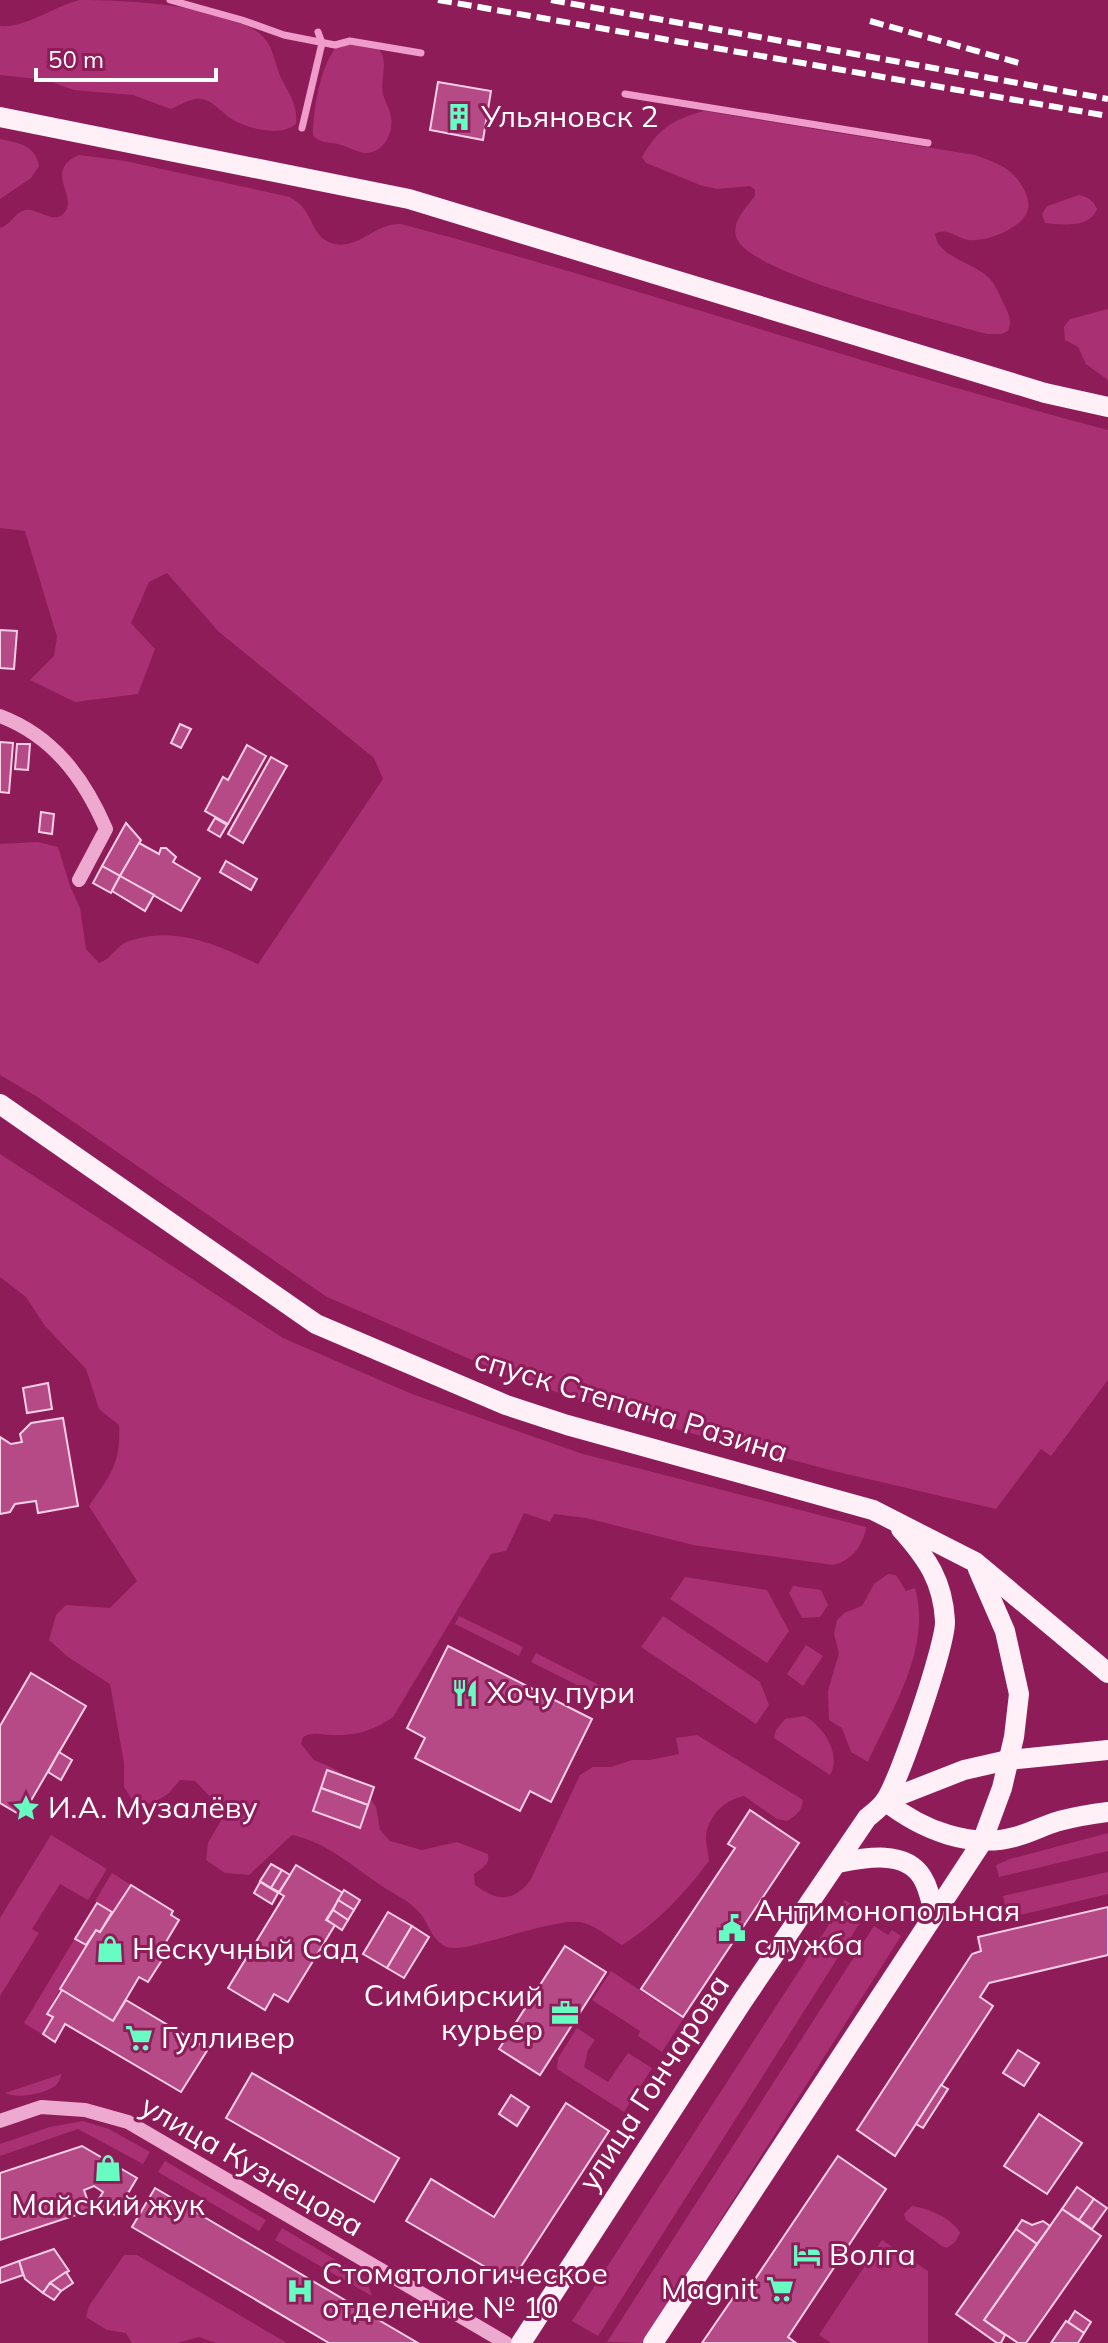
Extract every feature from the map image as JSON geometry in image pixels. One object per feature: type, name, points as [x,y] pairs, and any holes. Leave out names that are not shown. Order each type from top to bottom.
[{"type":"main road","points":[[0,117],[409,199],[1045,393],[1108,407]]},
{"type":"main road","name":"спуск Степана Разина","points":[[0,1104],[316,1324],[506,1405],[567,1425],[853,1503],[890,1518],[975,1562],[1108,1673]]},
{"type":"main road","name":"улица Гончарова","points":[[521,2343],[742,2002],[867,1818],[885,1801],[935,1669],[945,1624],[941,1599],[928,1559],[890,1518]]},
{"type":"main road","points":[[653,2343],[982,1842],[999,1799],[1014,1737],[1019,1694],[1005,1631],[975,1562]]},
{"type":"main road","points":[[885,1801],[964,1770],[1008,1760],[1108,1750]]},
{"type":"main road","points":[[885,1801],[904,1816],[932,1830],[982,1842],[1016,1837],[1058,1821],[1108,1812]]},
{"type":"main road","points":[[837,1863],[872,1857],[898,1860],[911,1866],[921,1875],[934,1914]]},
{"type":"street","points":[[0,716],[14,721],[48,743],[70,764],[94,801],[106,829],[79,880]]},
{"type":"street","name":"улица Кузнецова","points":[[0,2121],[41,2107],[85,2110],[128,2122],[506,2343]]},
{"type":"shaded area","points":[[80,0],[123,1],[205,11],[250,27],[270,47],[294,105],[296,124],[282,130],[266,130],[235,121],[212,103],[201,99],[171,109],[133,95],[74,90],[46,80],[0,75],[0,26],[20,24]]},
{"type":"shaded area","points":[[348,39],[377,46],[383,57],[382,87],[391,130],[382,146],[371,152],[322,142],[313,135],[317,96],[326,67],[339,44]]},
{"type":"shaded area","points":[[704,111],[975,155],[1009,171],[1022,186],[1028,201],[1028,209],[1020,222],[995,236],[977,240],[944,231],[935,234],[943,249],[982,272],[991,281],[1009,315],[1008,331],[987,334],[893,308],[812,281],[751,253],[735,233],[740,216],[755,196],[755,190],[750,186],[717,189],[700,185],[646,163],[642,157],[667,126]]},
{"type":"shaded area","points":[[0,139],[30,149],[39,166],[31,178],[0,199]]},
{"type":"shaded area","points":[[79,155],[125,161],[290,197],[303,207],[321,237],[335,244],[354,242],[381,228],[401,224],[931,381],[1108,430],[1108,1380],[1051,1456],[1041,1449],[996,1509],[834,1471],[638,1419],[511,1377],[327,1297],[36,1096],[0,1075],[0,844],[38,842],[58,847],[80,908],[86,949],[99,963],[129,941],[163,935],[196,939],[258,964],[383,779],[374,758],[219,632],[167,573],[149,582],[131,623],[155,649],[138,694],[75,702],[30,680],[54,656],[57,637],[25,531],[0,528],[0,228],[25,210],[54,217],[62,215],[68,201],[63,169]]},
{"type":"shaded area","points":[[1079,195],[1094,203],[1097,209],[1093,215],[1075,224],[1045,223],[1042,214],[1047,206]]},
{"type":"shaded area","points":[[1108,309],[1108,380],[1086,364],[1078,347],[1065,340],[1064,327],[1070,319]]},
{"type":"shaded area","points":[[0,1154],[283,1338],[412,1394],[583,1454],[866,1527],[856,1551],[846,1560],[833,1565],[693,1545],[586,1518],[554,1514],[550,1522],[524,1513],[506,1551],[491,1554],[393,1717],[372,1729],[357,1733],[303,1737],[301,1744],[314,1760],[364,1788],[376,1807],[380,1830],[390,1841],[422,1850],[457,1842],[488,1854],[487,1864],[474,1874],[475,1885],[497,1897],[510,1896],[530,1881],[580,1775],[593,1767],[611,1767],[632,1760],[679,1754],[676,1738],[697,1735],[803,1800],[798,1813],[787,1821],[777,1819],[744,1796],[724,1805],[714,1815],[708,1828],[709,1861],[669,1907],[647,1928],[622,1945],[584,1923],[565,1922],[457,1948],[441,1944],[409,1903],[339,1856],[305,1838],[292,1835],[249,1875],[225,1873],[206,1860],[208,1843],[223,1817],[218,1805],[195,1781],[180,1780],[169,1793],[152,1804],[133,1801],[124,1787],[124,1763],[110,1684],[68,1657],[49,1640],[56,1615],[66,1605],[110,1608],[137,1581],[89,1506],[116,1460],[119,1425],[99,1409],[86,1369],[45,1326],[26,1297],[0,1277]]},
{"type":"shaded area","points":[[888,1574],[896,1575],[906,1591],[915,1588],[919,1611],[918,1633],[907,1678],[868,1762],[851,1752],[842,1728],[829,1720],[828,1691],[839,1653],[834,1634],[837,1620],[844,1613],[862,1606],[874,1584]]},
{"type":"shaded area","points":[[685,1577],[767,1590],[789,1631],[767,1663],[670,1599]]},
{"type":"shaded area","points":[[793,1586],[821,1590],[828,1605],[820,1617],[802,1618],[789,1593]]},
{"type":"shaded area","points":[[459,1616],[523,1647],[519,1656],[455,1624]]},
{"type":"shaded area","points":[[663,1616],[760,1682],[769,1705],[756,1724],[641,1647]]},
{"type":"shaded area","points":[[806,1645],[823,1656],[803,1686],[787,1674]]},
{"type":"shaded area","points":[[536,1653],[605,1688],[601,1697],[531,1662]]},
{"type":"shaded area","points":[[804,1716],[818,1726],[829,1741],[834,1759],[830,1775],[774,1738],[785,1719]]},
{"type":"shaded area","points":[[1108,1833],[1108,1851],[999,1877],[996,1865],[1010,1859]]},
{"type":"shaded area","points":[[51,1835],[107,1869],[88,1900],[60,1884],[32,1929],[39,1933],[0,1996],[0,1918]]},
{"type":"shaded area","points":[[1108,1872],[1108,1894],[1008,1918],[1003,1896]]},
{"type":"shaded area","points":[[112,1873],[131,1885],[114,1913],[95,1901]]},
{"type":"shaded area","points":[[845,1900],[853,1905],[850,1910],[863,1918],[598,2336],[572,2321]]},
{"type":"shaded area","points":[[874,1926],[888,1935],[892,1930],[901,1936],[642,2343],[607,2342]]},
{"type":"shaded area","points":[[74,1940],[85,1946],[46,2014],[51,2018],[42,2034],[24,2023]]},
{"type":"shaded area","points":[[611,1971],[683,2019],[662,2052],[638,2036],[640,2031],[592,2000]]},
{"type":"shaded area","points":[[577,2028],[595,2040],[588,2050],[584,2067],[608,2082],[628,2053],[652,2068],[624,2112],[557,2069],[558,2058]]},
{"type":"shaded area","points":[[62,2074],[56,2085],[45,2091],[23,2096],[5,2093]]},
{"type":"shaded area","points":[[83,2121],[109,2129],[150,2152],[143,2164],[78,2129],[0,2156],[0,2144],[50,2127]]},
{"type":"shaded area","points":[[165,2161],[266,2220],[259,2231],[158,2172]]},
{"type":"shaded area","points":[[912,2206],[952,2223],[960,2233],[955,2242],[947,2248],[942,2246],[906,2220],[904,2214]]},
{"type":"shaded area","points":[[282,2228],[366,2278],[372,2296],[275,2240]]},
{"type":"shaded area","points":[[882,2240],[928,2271],[928,2343],[831,2343],[819,2335]]},
{"type":"shaded area","points":[[124,2255],[137,2255],[287,2343],[216,2343],[199,2337],[177,2343],[132,2343],[126,2333],[107,2330],[86,2317],[89,2306]]},
{"type":"building","name":"Ульяновск 2","points":[[438,82],[491,91],[483,140],[430,130]]},
{"type":"building","points":[[0,630],[17,631],[14,669],[0,668]]},
{"type":"building","points":[[180,724],[191,729],[181,748],[171,743]]},
{"type":"building","points":[[0,742],[13,743],[9,793],[0,792]]},
{"type":"building","points":[[17,744],[30,744],[28,770],[15,769]]},
{"type":"building","points":[[247,745],[266,756],[228,824],[205,811],[223,777],[228,780]]},
{"type":"building","points":[[271,757],[287,766],[243,843],[228,834]]},
{"type":"building","points":[[41,812],[54,814],[52,834],[39,832]]},
{"type":"building","points":[[215,818],[227,825],[220,837],[208,830]]},
{"type":"building","points":[[126,823],[141,840],[120,876],[102,866]]},
{"type":"building","points":[[139,843],[159,854],[161,848],[166,848],[176,857],[173,862],[200,878],[181,911],[120,876]]},
{"type":"building","points":[[226,861],[257,879],[251,890],[220,872]]},
{"type":"building","points":[[102,866],[120,876],[111,893],[93,883]]},
{"type":"building","points":[[120,876],[154,895],[145,911],[112,891]]},
{"type":"building","points":[[48,1383],[52,1409],[27,1413],[23,1388]]},
{"type":"building","points":[[63,1418],[78,1506],[38,1513],[36,1501],[15,1504],[10,1512],[0,1514],[0,1437],[11,1444],[22,1442],[20,1434],[31,1423]]},
{"type":"building","points":[[448,1646],[592,1719],[551,1802],[530,1791],[520,1811],[415,1758],[425,1738],[407,1728]]},
{"type":"building","points":[[31,1673],[86,1706],[22,1816],[0,1803],[0,1726]]},
{"type":"building","points":[[59,1752],[72,1760],[61,1780],[48,1772]]},
{"type":"building","points":[[327,1770],[374,1787],[368,1805],[321,1788]]},
{"type":"building","points":[[321,1788],[368,1805],[360,1828],[313,1811]]},
{"type":"building","points":[[750,1810],[799,1843],[683,2017],[641,1989],[735,1848],[728,1844]]},
{"type":"building","points":[[271,1864],[282,1870],[271,1888],[260,1881]]},
{"type":"building","points":[[296,1865],[343,1893],[326,1920],[335,1925],[288,2002],[274,1994],[265,2010],[228,1988],[284,1896],[279,1893]]},
{"type":"building","points":[[282,1870],[290,1875],[279,1892],[271,1888]]},
{"type":"building","points":[[260,1882],[278,1893],[272,1904],[254,1893]]},
{"type":"building","points":[[131,1885],[173,1911],[171,1915],[179,1920],[157,1957],[162,1960],[148,1982],[139,1977],[113,2021],[60,1989],[96,1930],[100,1932]]},
{"type":"building","points":[[344,1890],[360,1900],[354,1910],[338,1900]]},
{"type":"building","points":[[338,1900],[354,1910],[348,1920],[333,1910]]},
{"type":"building","points":[[97,1903],[112,1912],[100,1932],[96,1930],[86,1945],[75,1939]]},
{"type":"building","points":[[1108,1907],[1108,1955],[989,1983],[980,1997],[993,2006],[895,2156],[857,2130],[972,1954],[981,1951],[978,1937]]},
{"type":"building","points":[[333,1910],[348,1920],[342,1930],[327,1920]]},
{"type":"building","points":[[388,1912],[412,1926],[387,1968],[363,1954]]},
{"type":"building","points":[[412,1926],[429,1937],[404,1978],[387,1968]]},
{"type":"building","points":[[565,1946],[606,1972],[540,2075],[499,2049]]},
{"type":"building","name":"Гулливер","points":[[62,1990],[113,2021],[126,2000],[208,2049],[181,2092],[65,2024],[55,2042],[43,2034],[53,2017],[47,2014]]},
{"type":"building","points":[[1018,2050],[1039,2063],[1024,2086],[1003,2073]]},
{"type":"building","points":[[252,2073],[399,2158],[374,2202],[226,2118]]},
{"type":"building","points":[[941,2085],[948,2089],[923,2128],[916,2124]]},
{"type":"building","points":[[511,2095],[529,2107],[517,2126],[499,2114]]},
{"type":"building","points":[[566,2103],[609,2131],[511,2282],[406,2221],[431,2179],[494,2217]]},
{"type":"building","points":[[1039,2114],[1082,2143],[1047,2194],[1004,2166]]},
{"type":"building","points":[[82,2146],[137,2178],[115,2215],[96,2204],[103,2192],[94,2186],[84,2190],[91,2210],[0,2240],[0,2173]]},
{"type":"building","name":"Волга","points":[[838,2156],[886,2189],[788,2337],[796,2343],[702,2343],[735,2295],[741,2300]]},
{"type":"building","points":[[1077,2187],[1094,2199],[1079,2220],[1062,2209]]},
{"type":"building","points":[[155,2188],[418,2343],[329,2343],[132,2227]]},
{"type":"building","points":[[1094,2199],[1107,2208],[1092,2229],[1079,2220]]},
{"type":"building","points":[[1062,2209],[1101,2236],[1026,2343],[1018,2343],[984,2320]]},
{"type":"building","points":[[1022,2220],[1032,2225],[1043,2221],[1050,2226],[1037,2244],[1016,2229]]},
{"type":"building","points":[[1016,2229],[1037,2244],[984,2320],[1005,2335],[1001,2343],[997,2343],[956,2314]]},
{"type":"building","points":[[54,2249],[69,2271],[50,2283],[43,2293],[25,2279],[19,2261]]},
{"type":"building","points":[[19,2261],[23,2275],[0,2283],[0,2268]]},
{"type":"building","points":[[66,2272],[73,2283],[61,2291],[50,2283]]},
{"type":"building","points":[[50,2283],[61,2291],[54,2300],[43,2293]]},
{"type":"building","points":[[1075,2311],[1091,2322],[1084,2333],[1068,2322]]},
{"type":"building","points":[[1066,2321],[1084,2333],[1078,2343],[1051,2343]]},
{"type":"waterway","points":[[170,0],[284,35],[335,45],[350,41],[421,53]]},
{"type":"waterway","points":[[302,128],[322,43],[318,32]]},
{"type":"waterway","points":[[625,94],[928,143]]},
{"type":"railway","points":[[438,0],[1108,116]]},
{"type":"railway","points":[[551,0],[1108,99]]},
{"type":"railway","points":[[870,21],[1019,63]]},
{"type":"place","name":"Ульяновск 2","points":[[459,117]]},
{"type":"place","name":"Хочу пури","points":[[465,1693]]},
{"type":"place","name":"И.А. Музалёву","points":[[26,1808]]},
{"type":"place","name":"Антимонопольная служба","points":[[732,1928]]},
{"type":"place","name":"Нескучный Сад","points":[[110,1949]]},
{"type":"place","name":"Симбирский курьер","points":[[565,2013]]},
{"type":"place","name":"Гулливер","points":[[139,2038]]},
{"type":"place","name":"Майский жук","points":[[108,2168]]},
{"type":"place","name":"Волга","points":[[807,2255]]},
{"type":"place","name":"Magnit","points":[[780,2289]]},
{"type":"place","name":"Стоматологическое отделение № 10","points":[[300,2291]]}]
